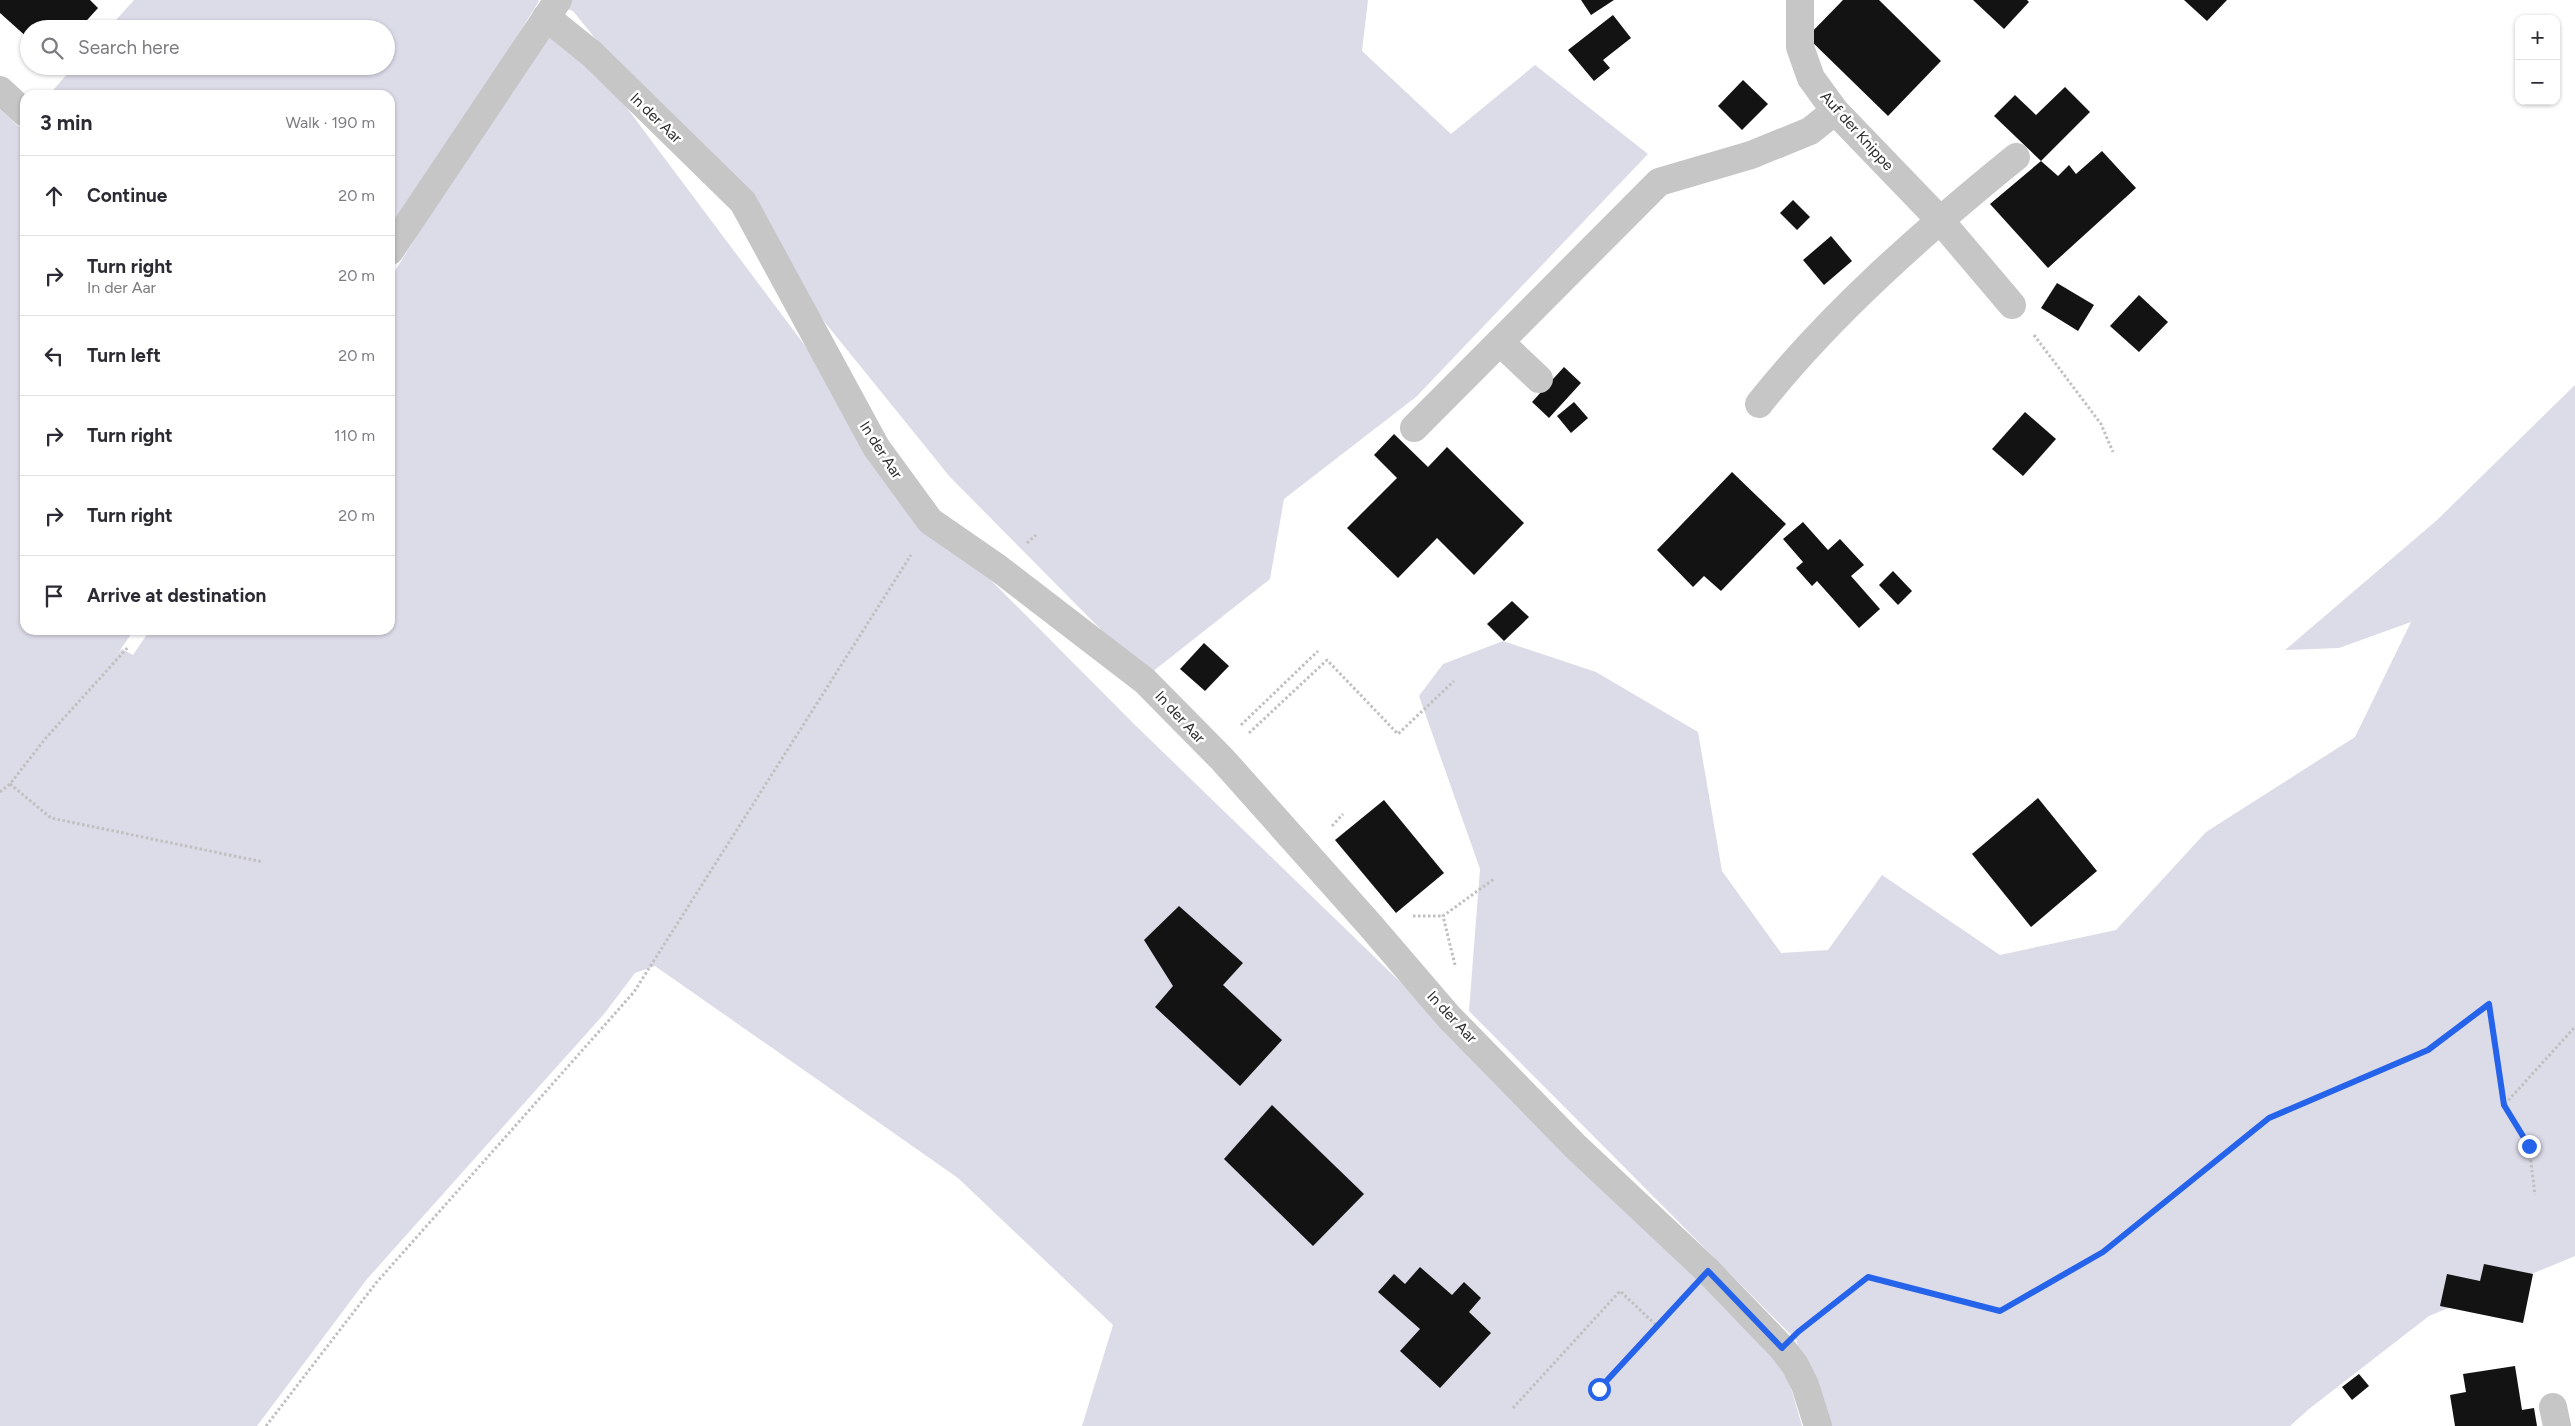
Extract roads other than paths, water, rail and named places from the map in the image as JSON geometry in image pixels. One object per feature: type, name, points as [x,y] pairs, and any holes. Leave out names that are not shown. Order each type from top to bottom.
[{"type":"street","name":"Auf der Knippe","points":[[1800,0],[1800,47],[1811,78],[1835,111],[1939,219],[2012,305]]},
{"type":"street","name":"In der Aar","points":[[395,244],[552,9],[592,54],[743,202],[876,447],[930,521],[998,568],[1145,680],[1222,759],[1449,1017],[1576,1146],[1708,1271],[1782,1348],[1795,1365],[1805,1385],[1818,1426]]},
{"type":"street","points":[[0,90],[20,108]]},
{"type":"street","points":[[1414,428],[1660,182],[1751,155],[1810,131],[1835,111]]},
{"type":"street","points":[[1759,404],[1793,360],[1939,219],[2016,157]]},
{"type":"street","points":[[1500,342],[1539,379]]}]
